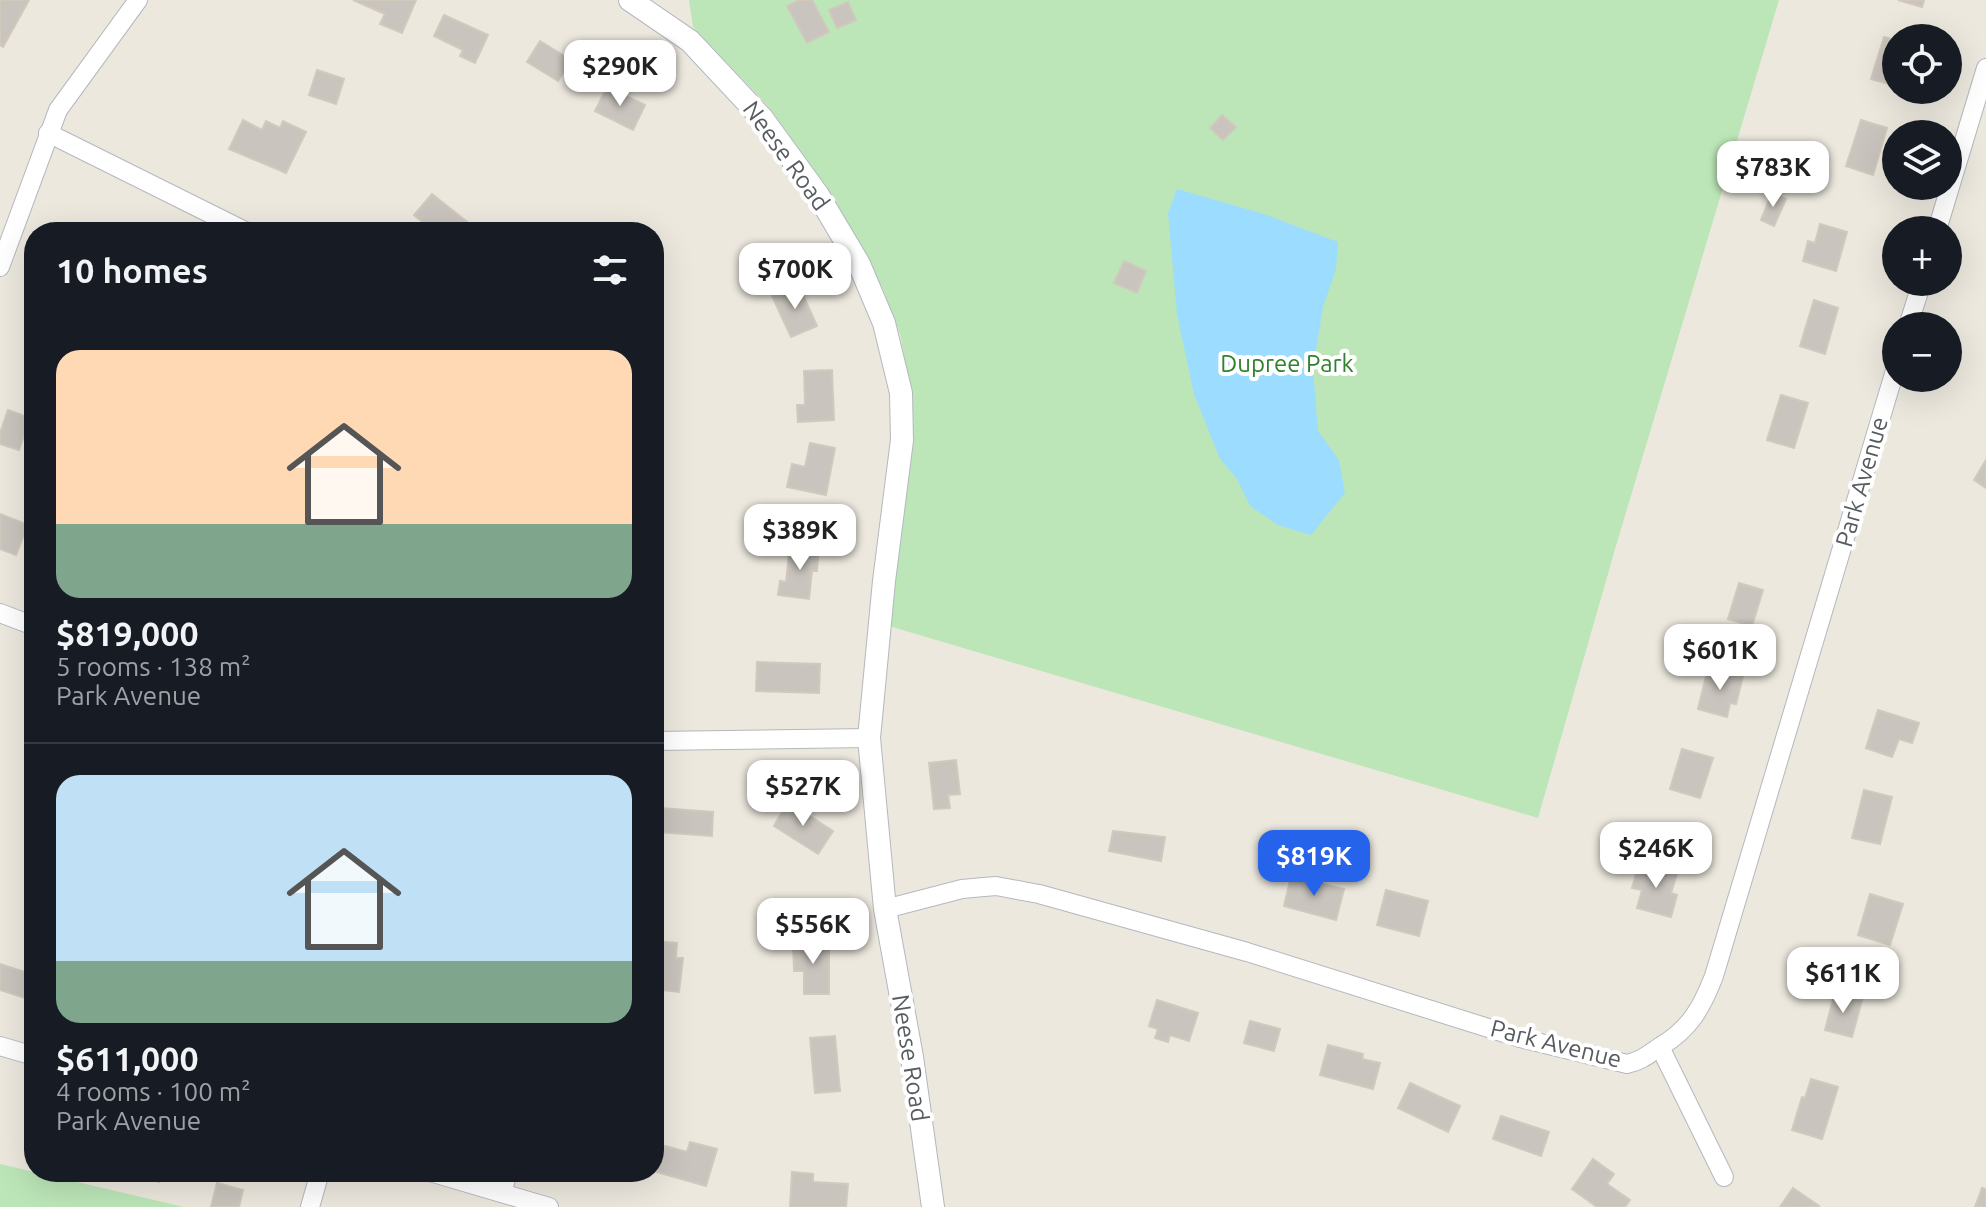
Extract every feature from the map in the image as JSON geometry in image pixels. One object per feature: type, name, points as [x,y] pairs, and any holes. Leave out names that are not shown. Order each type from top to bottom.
[{"type":"street","points":[[0,267],[58,110],[138,0]]},
{"type":"street","name":"Neese Road","points":[[630,0],[690,41],[762,118],[818,195],[859,264],[884,323],[901,393],[902,440],[869,738],[885,909],[912,1057],[933,1207]]},
{"type":"street","points":[[1941,216],[1986,68]]},
{"type":"street","points":[[48,133],[227,222]]},
{"type":"street","name":"Park Avenue","points":[[885,909],[962,889],[996,886],[1039,894],[1232,948],[1520,1038],[1627,1064],[1640,1061],[1675,1039],[1693,1020],[1714,976],[1889,392]]},
{"type":"street","points":[[0,613],[24,622]]},
{"type":"street","points":[[664,741],[869,738]]},
{"type":"street","points":[[0,1046],[24,1053]]},
{"type":"street","points":[[1660,1047],[1724,1177]]},
{"type":"street","points":[[310,1207],[317,1182]]},
{"type":"street","points":[[464,1182],[549,1207]]},
{"type":"street","points":[[502,1193],[505,1182]]},
{"type":"green space","name":"Dupree Park","points":[[689,0],[1779,0],[1538,818],[889,626],[911,390],[900,334],[883,289],[833,196],[767,105],[693,27]]},
{"type":"green space","points":[[0,1164],[24,1170],[24,1182],[77,1182],[184,1207],[0,1207]]},
{"type":"water","points":[[1177,189],[1267,215],[1338,242],[1336,269],[1323,307],[1313,369],[1318,431],[1339,460],[1345,493],[1311,535],[1278,525],[1250,506],[1237,479],[1220,459],[1194,394],[1177,314],[1168,213]]},
{"type":"building","points":[[0,0],[29,0],[3,47],[0,45]]},
{"type":"building","points":[[353,0],[416,0],[402,33],[380,24],[385,14]]},
{"type":"building","points":[[799,0],[812,0],[829,32],[807,43],[787,6]]},
{"type":"building","points":[[1898,0],[1924,0],[1922,7]]},
{"type":"building","points":[[848,2],[856,20],[837,28],[829,10]]},
{"type":"building","points":[[444,15],[488,35],[475,63],[460,56],[463,50],[434,36]]},
{"type":"building","points":[[540,41],[571,60],[558,81],[527,62]]},
{"type":"building","points":[[1882,43],[1882,82],[1871,79]]},
{"type":"building","points":[[317,70],[344,79],[336,104],[309,95]]},
{"type":"building","points":[[607,87],[645,105],[633,130],[595,111]]},
{"type":"building","points":[[1222,115],[1236,127],[1223,140],[1210,128]]},
{"type":"building","points":[[243,120],[262,130],[266,121],[280,128],[283,121],[306,132],[286,173],[229,149]]},
{"type":"building","points":[[1861,120],[1882,126],[1882,145],[1873,175],[1846,166]]},
{"type":"building","points":[[1772,193],[1786,199],[1774,226],[1761,220]]},
{"type":"building","points":[[432,194],[467,222],[423,222],[414,215]]},
{"type":"building","points":[[1820,224],[1847,232],[1836,271],[1803,261],[1808,241],[1815,243]]},
{"type":"building","points":[[1124,261],[1146,271],[1137,293],[1114,283]]},
{"type":"building","points":[[798,284],[817,326],[791,337],[772,296]]},
{"type":"building","points":[[1814,300],[1838,308],[1825,354],[1800,346]]},
{"type":"building","points":[[832,370],[834,420],[798,422],[797,405],[805,405],[804,371]]},
{"type":"building","points":[[1781,395],[1808,403],[1794,448],[1767,440]]},
{"type":"building","points":[[8,410],[24,416],[24,435],[19,450],[0,444],[0,433]]},
{"type":"building","points":[[810,443],[835,448],[826,495],[787,487],[792,464],[805,467]]},
{"type":"building","points":[[1986,460],[1986,488],[1974,480]]},
{"type":"building","points":[[0,514],[24,523],[24,535],[16,555],[0,549]]},
{"type":"building","points":[[790,544],[819,548],[817,571],[812,571],[809,599],[778,595],[780,581],[786,582]]},
{"type":"building","points":[[1739,583],[1763,590],[1752,626],[1728,619]]},
{"type":"building","points":[[757,662],[820,664],[819,693],[756,691]]},
{"type":"building","points":[[1708,668],[1743,676],[1736,704],[1730,703],[1727,717],[1698,709]]},
{"type":"building","points":[[1878,710],[1919,723],[1912,743],[1899,739],[1892,757],[1866,748]]},
{"type":"building","points":[[1682,749],[1713,758],[1700,798],[1670,789]]},
{"type":"building","points":[[956,760],[960,794],[948,795],[950,808],[934,809],[929,763]]},
{"type":"building","points":[[1864,790],[1892,797],[1880,844],[1852,838]]},
{"type":"building","points":[[788,802],[833,831],[818,854],[774,826]]},
{"type":"building","points":[[664,808],[713,812],[712,836],[664,832]]},
{"type":"building","points":[[1113,831],[1165,837],[1161,861],[1109,851]]},
{"type":"building","points":[[1639,864],[1677,874],[1671,893],[1677,895],[1671,917],[1637,908],[1642,890],[1632,888]]},
{"type":"building","points":[[1291,876],[1344,889],[1336,920],[1284,906]]},
{"type":"building","points":[[1386,890],[1428,901],[1419,936],[1377,925]]},
{"type":"building","points":[[1870,894],[1903,904],[1890,945],[1858,935]]},
{"type":"building","points":[[664,942],[677,943],[676,958],[683,958],[679,992],[664,990]]},
{"type":"building","points":[[829,942],[829,994],[804,994],[804,971],[794,971],[793,943]]},
{"type":"building","points":[[0,964],[24,972],[24,998],[0,990]]},
{"type":"building","points":[[1835,992],[1862,1000],[1852,1037],[1825,1030]]},
{"type":"building","points":[[1157,1000],[1198,1013],[1189,1041],[1170,1035],[1168,1042],[1155,1038],[1158,1029],[1149,1026]]},
{"type":"building","points":[[1250,1021],[1280,1029],[1274,1051],[1244,1043]]},
{"type":"building","points":[[835,1036],[840,1091],[815,1093],[810,1038]]},
{"type":"building","points":[[1328,1045],[1363,1054],[1362,1059],[1380,1063],[1373,1089],[1320,1075]]},
{"type":"building","points":[[1811,1079],[1838,1087],[1822,1139],[1792,1130]]},
{"type":"building","points":[[1410,1083],[1460,1106],[1448,1132],[1398,1108]]},
{"type":"building","points":[[1501,1116],[1549,1132],[1541,1156],[1493,1139]]},
{"type":"building","points":[[690,1142],[717,1149],[706,1186],[664,1174],[665,1146],[687,1152]]},
{"type":"building","points":[[1593,1159],[1614,1174],[1607,1184],[1630,1200],[1625,1207],[1597,1207],[1572,1189]]},
{"type":"building","points":[[792,1172],[813,1174],[813,1182],[848,1184],[846,1207],[790,1207]]},
{"type":"building","points":[[217,1183],[243,1190],[239,1207],[211,1207]]},
{"type":"building","points":[[1793,1188],[1819,1206],[1780,1207]]},
{"type":"building","points":[[1982,1188],[1986,1189],[1986,1207],[1975,1207]]}]
